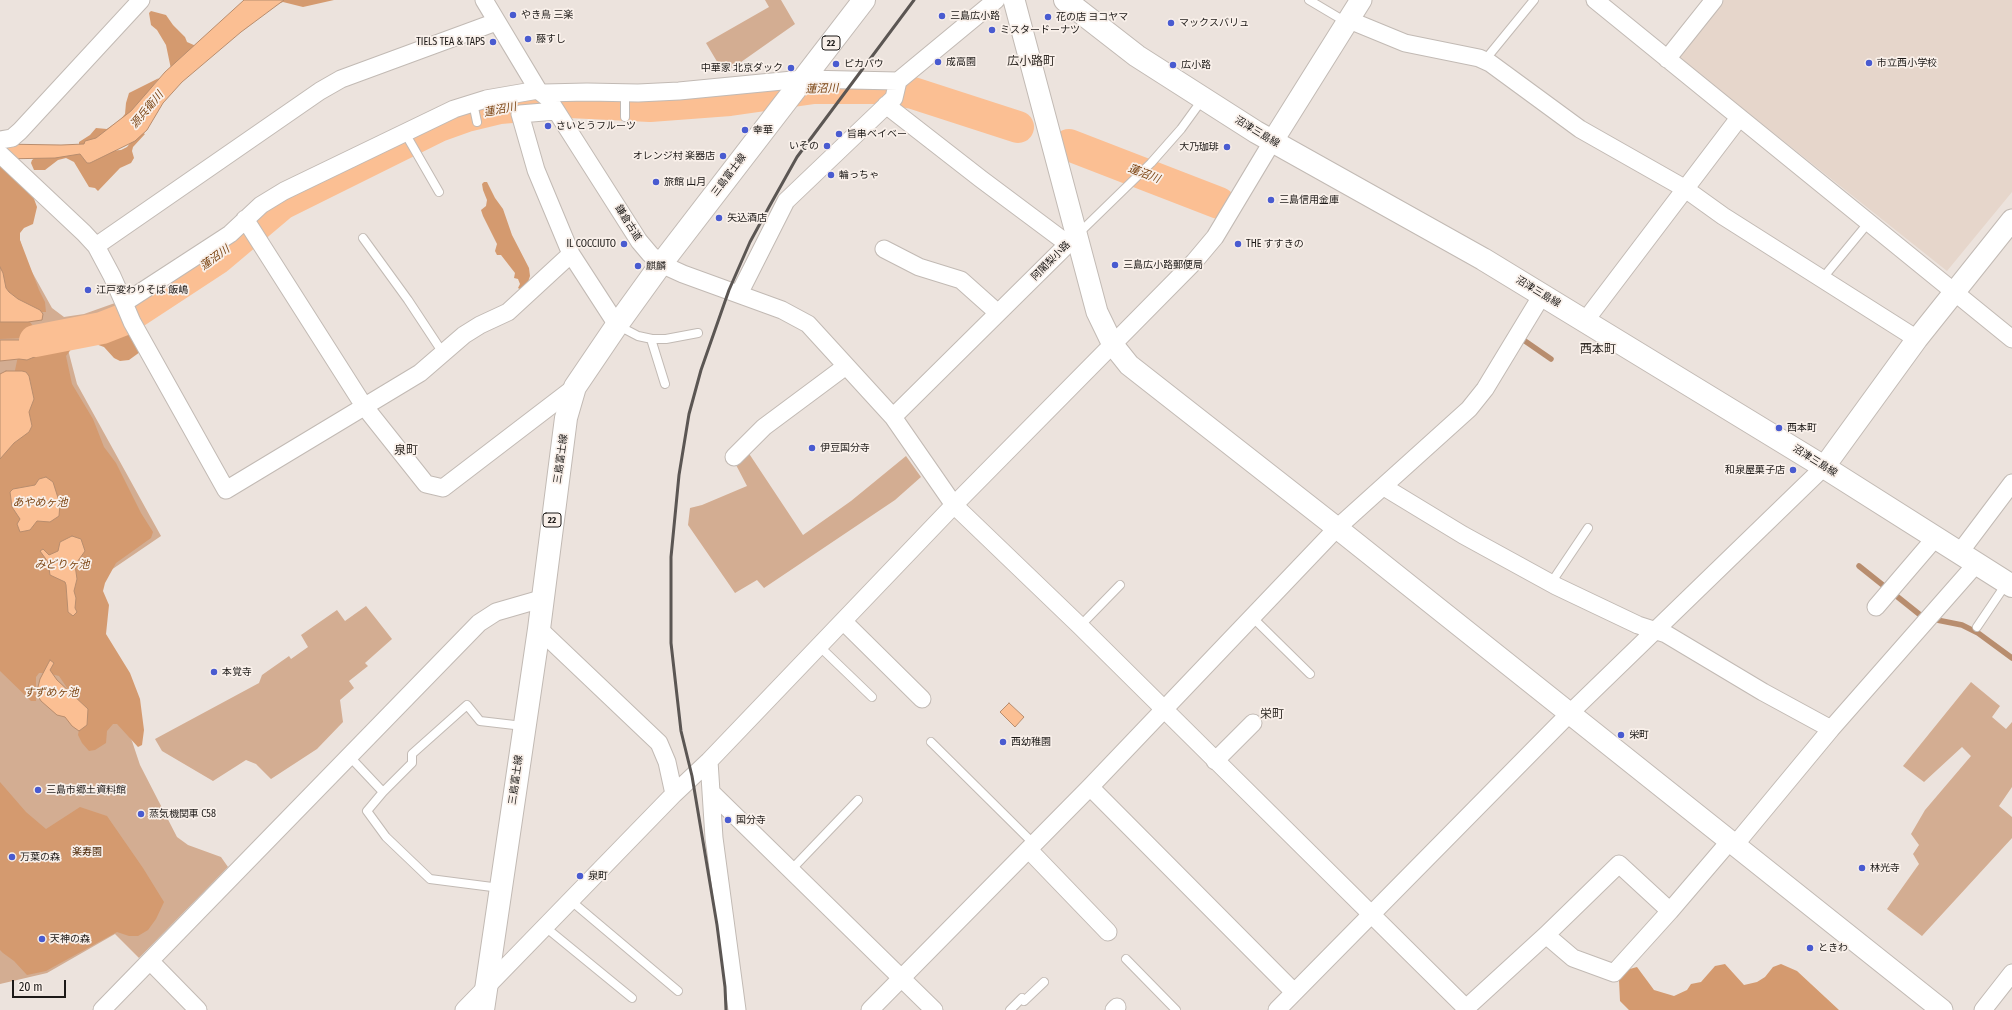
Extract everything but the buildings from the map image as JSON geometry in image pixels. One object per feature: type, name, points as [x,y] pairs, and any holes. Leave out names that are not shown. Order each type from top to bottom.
[{"type":"main road","name":"三島富士線","points":[[484,1000],[539,629],[566,418],[574,387],[661,264],[864,0]]},
{"type":"main road","name":"沼津三島線","points":[[1065,0],[1136,56],[1272,142],[1429,227],[1824,467],[2010,584]]},
{"type":"street","points":[[0,140],[12,138],[20,131],[141,0]]},
{"type":"street","name":"鎌倉古道","points":[[484,0],[496,22],[650,254],[661,264],[683,274],[782,310],[801,319],[818,334],[893,417],[954,505],[1080,626],[1466,1009]]},
{"type":"street","points":[[739,294],[786,201],[894,93],[996,0]]},
{"type":"street","points":[[1014,0],[1072,240],[1097,312],[1113,345],[1129,365],[1337,528],[1942,1010]]},
{"type":"street","points":[[464,1010],[484,1000],[544,926],[674,794],[709,761],[954,505],[1113,345],[1215,237],[1272,142],[1361,0]]},
{"type":"street","points":[[1667,59],[1714,0]]},
{"type":"street","points":[[1598,1],[1739,118],[2012,339]]},
{"type":"street","points":[[1348,21],[1401,41],[1485,60],[1580,130],[1684,188],[1723,216],[1917,339]]},
{"type":"street","points":[[96,246],[327,87],[341,79],[496,22]]},
{"type":"street","points":[[127,312],[230,234],[250,226],[261,205],[284,191],[409,138],[454,110],[475,113],[548,100],[625,96],[679,91],[796,88],[894,93],[981,180],[1072,240]]},
{"type":"street","points":[[548,100],[520,114],[536,170],[571,254],[617,325]]},
{"type":"street","points":[[1585,321],[1611,284],[1654,232],[1684,188],[1739,118]]},
{"type":"street","points":[[4,158],[96,246],[112,276],[127,312],[226,490],[420,373],[464,335],[480,325],[513,309],[571,254]]},
{"type":"street","points":[[1277,1010],[1569,714],[1824,467],[1917,339],[2012,220]]},
{"type":"street","points":[[250,226],[364,406],[426,484],[443,488],[574,387]]},
{"type":"street","name":"阿闍梨小路","points":[[893,417],[1072,240]]},
{"type":"street","points":[[884,249],[919,267],[961,280],[998,313]]},
{"type":"street","points":[[870,1010],[1090,787],[1337,528],[1469,409],[1485,389],[1542,295]]},
{"type":"street","points":[[734,457],[764,427],[846,366]]},
{"type":"street","points":[[1546,935],[1573,958],[1614,973],[1732,844],[1831,729],[1968,558],[2012,483]]},
{"type":"street","points":[[1384,487],[1463,535],[1551,583],[1638,626],[1666,634],[1757,689],[1831,729]]},
{"type":"street","points":[[1885,596],[1936,537]]},
{"type":"street","points":[[102,1010],[151,962],[479,623],[496,612],[542,599]]},
{"type":"street","points":[[843,621],[922,699]]},
{"type":"street","points":[[539,629],[659,743],[667,762],[674,794]]},
{"type":"street","points":[[1216,761],[1253,723]]},
{"type":"street","points":[[709,761],[714,838],[737,1010]]},
{"type":"street","points":[[1090,787],[1294,992]]},
{"type":"street","points":[[711,792],[934,1010]]},
{"type":"street","points":[[1031,847],[1108,932]]},
{"type":"street","points":[[1466,1009],[1546,935],[1618,864],[1670,911]]},
{"type":"street","points":[[151,962],[198,1010]]},
{"type":"street","points":[[1984,1010],[2012,973]]},
{"type":"lane","points":[[1309,0],[1348,21]]},
{"type":"lane","points":[[1485,60],[1534,0]]},
{"type":"lane","points":[[625,96],[625,115]]},
{"type":"lane","name":"阿闍梨小路","points":[[1072,240],[1137,177],[1181,128],[1203,99]]},
{"type":"lane","points":[[409,138],[439,192]]},
{"type":"lane","points":[[1822,278],[1868,222]]},
{"type":"lane","points":[[363,238],[408,300],[443,353]]},
{"type":"lane","points":[[617,325],[638,336],[650,339],[666,339],[698,333]]},
{"type":"lane","points":[[650,339],[665,384]]},
{"type":"lane","points":[[1551,583],[1588,528]]},
{"type":"lane","points":[[1977,627],[2010,584]]},
{"type":"lane","points":[[1080,626],[1120,585]]},
{"type":"lane","points":[[1252,617],[1310,674]]},
{"type":"lane","points":[[819,646],[872,697]]},
{"type":"lane","points":[[500,888],[430,879],[386,837],[367,811],[383,792],[412,763],[412,754],[467,706],[480,721],[524,726]]},
{"type":"lane","points":[[931,742],[1031,847]]},
{"type":"lane","points":[[350,757],[383,792]]},
{"type":"lane","points":[[791,870],[858,800]]},
{"type":"lane","points":[[570,900],[678,991]]},
{"type":"lane","points":[[544,926],[632,998]]},
{"type":"lane","points":[[1126,959],[1176,1010]]},
{"type":"lane","points":[[1010,1010],[1022,998],[1024,1001],[1044,982]]},
{"type":"shaded area","points":[[1724,0],[2012,0],[2012,192],[1947,271],[1678,57]]},
{"type":"green space","points":[[269,0],[334,0],[303,7],[283,2],[273,6],[244,30]]},
{"type":"green space","points":[[765,0],[781,0],[795,24],[734,67],[722,70],[706,43],[769,7]]},
{"type":"green space","points":[[151,11],[166,15],[173,25],[185,37],[187,42],[196,46],[171,69],[166,45],[157,30],[151,25],[149,13]]},
{"type":"green space","points":[[159,78],[115,138],[79,145],[79,142],[90,135],[96,128],[107,129],[120,120],[125,114],[129,93]]},
{"type":"green space","points":[[140,131],[145,134],[133,147],[132,151],[134,158],[131,163],[120,168],[98,191],[95,188],[89,187],[74,162],[66,158],[58,160],[45,170],[34,170],[31,163],[36,157],[121,150],[127,147]]},
{"type":"green space","points":[[0,166],[6,169],[33,196],[37,207],[33,224],[24,228],[20,233],[20,240],[45,302],[46,312],[39,312],[30,309],[3,288],[0,270]]},
{"type":"green space","name":"楽寿園","points":[[0,177],[27,263],[52,308],[64,317],[84,314],[115,303],[127,328],[66,342],[77,384],[161,536],[92,583],[105,629],[121,719],[132,741],[140,765],[177,837],[188,845],[221,857],[228,867],[139,958],[115,934],[47,973],[0,984]]},
{"type":"green space","points":[[487,182],[495,198],[503,209],[512,235],[529,268],[530,276],[528,282],[521,290],[518,288],[520,284],[518,279],[514,278],[515,273],[501,255],[497,255],[495,251],[497,244],[483,216],[481,210],[486,206],[487,200],[482,184]]},
{"type":"green space","points":[[0,317],[29,321],[34,327],[31,334],[27,338],[0,339]]},
{"type":"green space","points":[[123,327],[132,331],[140,352],[129,360],[120,361],[114,358],[104,347],[90,342],[72,348],[66,356],[72,384],[93,419],[104,447],[116,463],[141,513],[153,532],[151,538],[116,563],[105,583],[103,591],[109,605],[106,634],[130,673],[140,699],[144,730],[142,745],[138,747],[117,724],[113,724],[107,731],[106,743],[95,750],[89,751],[82,743],[78,735],[81,717],[78,704],[59,676],[39,673],[36,677],[36,701],[31,701],[0,671],[0,442],[18,356],[25,344],[41,333],[58,332],[66,339]]},
{"type":"green space","points":[[748,452],[803,535],[851,501],[906,456],[921,477],[895,500],[764,588],[757,580],[735,593],[688,525],[690,508],[702,505],[747,486],[735,463]]},
{"type":"green space","points":[[366,606],[392,639],[365,663],[368,666],[349,681],[354,688],[340,700],[343,722],[317,749],[271,779],[256,764],[246,760],[213,781],[162,751],[155,739],[259,683],[262,675],[289,656],[291,659],[308,647],[301,635],[337,610],[345,621]]},
{"type":"green space","points":[[1971,682],[2000,706],[1992,717],[2006,729],[2012,722],[2012,787],[1999,806],[2012,817],[2012,838],[1922,936],[1887,909],[1919,864],[1913,854],[1919,845],[1911,834],[1925,810],[1971,756],[1962,747],[1924,782],[1903,766]]},
{"type":"green space","points":[[0,782],[26,812],[46,829],[80,807],[107,816],[143,868],[164,902],[156,919],[148,930],[138,936],[129,936],[117,932],[46,971],[27,975],[14,961],[0,950]]},
{"type":"green space","points":[[1725,964],[1744,985],[1757,982],[1765,977],[1773,967],[1781,964],[1797,971],[1839,1010],[1629,1010],[1620,1001],[1619,980],[1626,970],[1637,967],[1654,990],[1674,996],[1687,990],[1691,984],[1701,982],[1715,966]]},
{"type":"water","name":"源兵衛川","points":[[244,0],[284,0],[241,32],[182,82],[163,103],[147,130],[135,141],[90,163],[87,163],[80,154],[55,158],[0,159],[0,144],[84,144],[85,141],[96,138],[131,111],[165,72]]},
{"type":"water","points":[[0,267],[3,273],[6,288],[9,292],[18,299],[40,310],[43,314],[42,320],[28,322],[0,322]]},
{"type":"water","points":[[47,336],[49,351],[27,360],[19,359],[0,361],[0,340],[20,340]]},
{"type":"water","points":[[6,371],[26,372],[29,376],[34,399],[29,412],[32,426],[29,432],[14,443],[0,459],[0,374]]},
{"type":"water","name":"あやめヶ池","points":[[46,477],[53,482],[60,504],[59,516],[50,522],[37,521],[30,530],[20,532],[17,524],[20,519],[12,507],[10,492],[13,489],[35,485],[39,479]]},
{"type":"water","name":"みどりヶ池","points":[[72,536],[81,539],[85,551],[75,565],[77,579],[74,591],[76,598],[75,608],[77,612],[73,616],[68,612],[65,582],[50,575],[48,562],[40,551],[43,549],[49,555],[58,551],[60,542]]},
{"type":"water","name":"すずめヶ池","points":[[50,660],[54,663],[50,670],[57,680],[88,709],[87,725],[79,731],[72,726],[65,717],[57,715],[41,701],[38,696],[40,679]]},
{"type":"water","points":[[1009,703],[1024,717],[1015,727],[1000,712]]},
{"type":"waterway","name":"蓮沼川","points":[[35,341],[102,328],[125,319],[218,258],[282,204],[439,126],[467,116],[500,108],[570,102],[650,106],[730,100],[814,88],[883,88],[913,93],[1018,127]]},
{"type":"waterway","name":"蓮沼川","points":[[1069,145],[1219,203]]},
{"type":"waterway","points":[[1525,341],[1551,359]]},
{"type":"waterway","points":[[1859,566],[1919,614]]},
{"type":"waterway","points":[[1937,620],[1962,625],[1978,633],[2012,658]]},
{"type":"railway","points":[[726,1010],[725,987],[717,925],[692,776],[681,731],[671,643],[671,557],[679,475],[689,414],[701,370],[729,290],[750,242],[769,207],[797,157],[914,0]]},
{"type":"place","name":"やき鳥 三楽","points":[[513,15]]},
{"type":"place","name":"三島広小路","points":[[942,16]]},
{"type":"place","name":"花の店 ヨコヤマ","points":[[1048,17]]},
{"type":"place","name":"マックスバリュ","points":[[1171,23]]},
{"type":"place","name":"ミスタードーナツ","points":[[992,30]]},
{"type":"place","name":"藤すし","points":[[528,39]]},
{"type":"place","name":"TIELS TEA & TAPS","points":[[493,42]]},
{"type":"place","name":"成高園","points":[[938,62]]},
{"type":"place","name":"市立西小学校","points":[[1869,63]]},
{"type":"place","name":"ピカパウ","points":[[836,64]]},
{"type":"place","name":"広小路","points":[[1173,65]]},
{"type":"place","name":"中華家 北京ダック","points":[[791,68]]},
{"type":"place","name":"さいとうフルーツ","points":[[548,126]]},
{"type":"place","name":"幸華","points":[[745,130]]},
{"type":"place","name":"旨串ベイベー","points":[[839,134]]},
{"type":"place","name":"いその","points":[[827,146]]},
{"type":"place","name":"大乃珈琲","points":[[1227,147]]},
{"type":"place","name":"オレンジ村 楽器店","points":[[723,156]]},
{"type":"place","name":"輪っちゃ","points":[[831,175]]},
{"type":"place","name":"旅館 山月","points":[[656,182]]},
{"type":"place","name":"三島信用金庫","points":[[1271,200]]},
{"type":"place","name":"矢込酒店","points":[[719,218]]},
{"type":"place","name":"IL COCCIUTO","points":[[624,244]]},
{"type":"place","name":"THE すすきの","points":[[1238,244]]},
{"type":"place","name":"三島広小路郵便局","points":[[1115,265]]},
{"type":"place","name":"麒麟","points":[[638,266]]},
{"type":"place","name":"江戸変わりそば 飯嶋","points":[[88,290]]},
{"type":"place","name":"西本町","points":[[1779,428]]},
{"type":"place","name":"伊豆国分寺","points":[[812,448]]},
{"type":"place","name":"和泉屋菓子店","points":[[1793,470]]},
{"type":"place","name":"本覚寺","points":[[214,672]]},
{"type":"place","name":"栄町","points":[[1621,735]]},
{"type":"place","name":"西幼稚園","points":[[1003,742]]},
{"type":"place","name":"三島市郷土資料館","points":[[38,790]]},
{"type":"place","name":"蒸気機関車 C58","points":[[141,814]]},
{"type":"place","name":"国分寺","points":[[728,820]]},
{"type":"place","name":"万葉の森","points":[[12,857]]},
{"type":"place","name":"林光寺","points":[[1862,868]]},
{"type":"place","name":"泉町","points":[[580,876]]},
{"type":"place","name":"天神の森","points":[[42,939]]},
{"type":"place","name":"ときわ","points":[[1810,948]]},
{"type":"district","name":"広小路町","points":[[1031,62]]},
{"type":"district","name":"西本町","points":[[1598,350]]},
{"type":"district","name":"泉町","points":[[406,451]]},
{"type":"district","name":"栄町","points":[[1272,715]]}]
